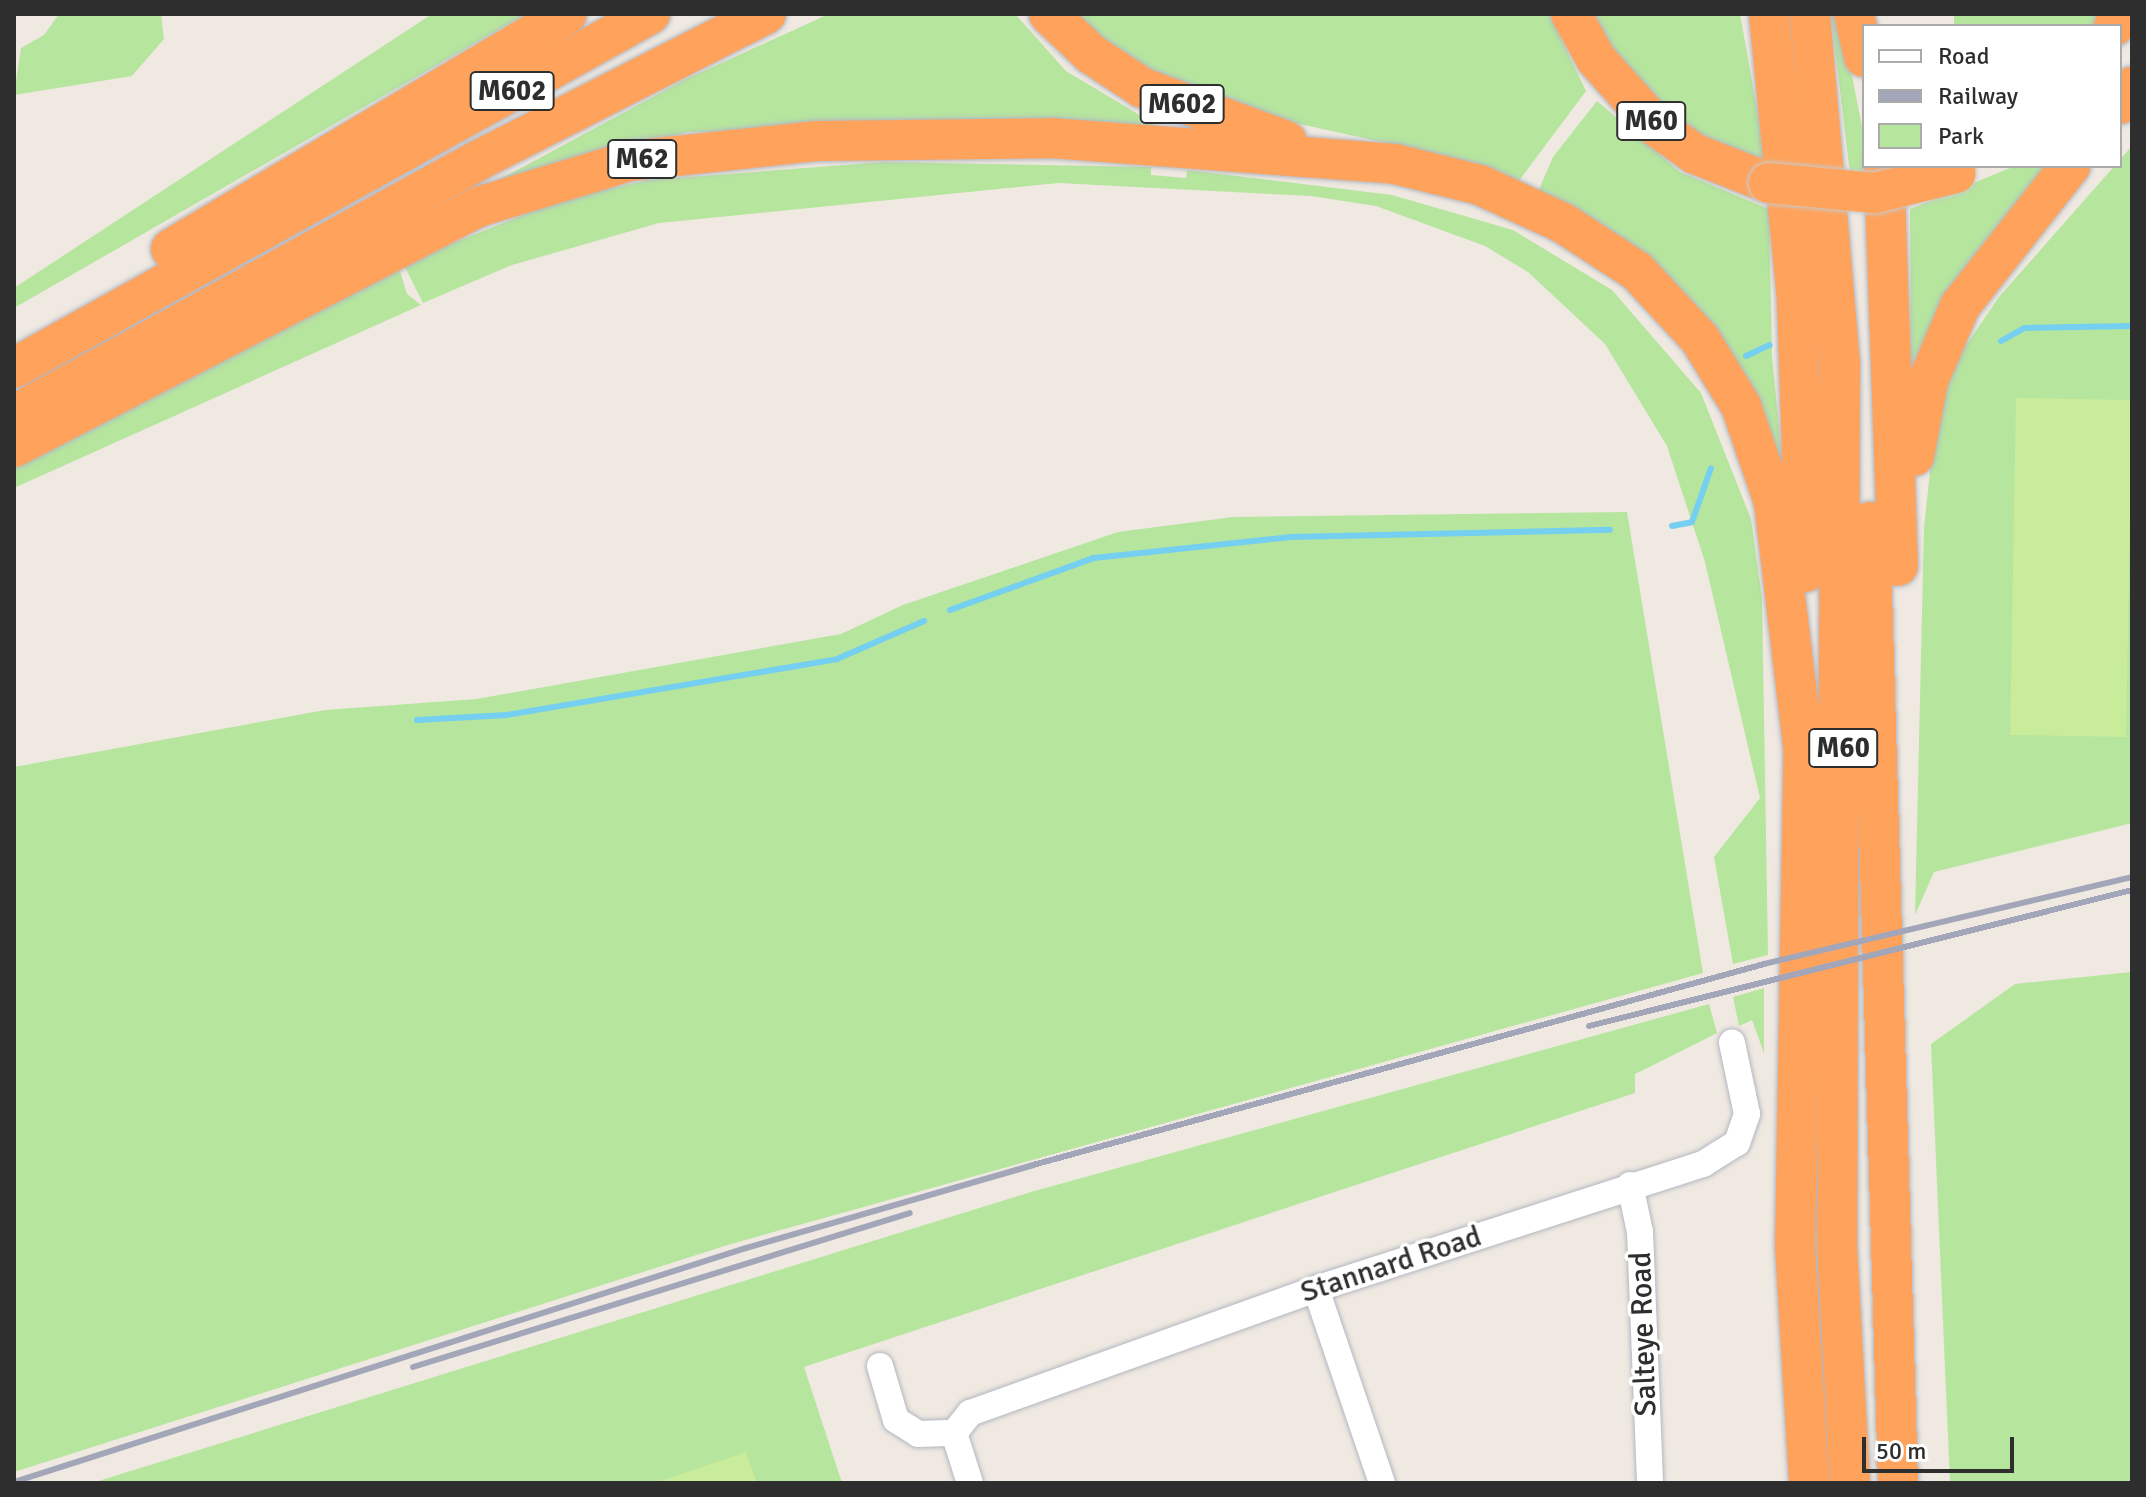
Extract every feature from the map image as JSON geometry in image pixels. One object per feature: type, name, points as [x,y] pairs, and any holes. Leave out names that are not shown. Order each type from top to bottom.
[{"type":"highway","points":[[14,338],[382,129],[566,14]]},
{"type":"highway","points":[[14,368],[373,169],[605,14]]},
{"type":"highway","name":"M602","points":[[373,169],[650,14]]},
{"type":"highway","name":"M602","points":[[479,160],[726,14]]},
{"type":"highway","name":"M62","points":[[14,415],[479,160],[766,14]]},
{"type":"highway","name":"M602","points":[[1049,14],[1091,54],[1143,88],[1335,158]]},
{"type":"highway","name":"M60","points":[[1571,14],[1596,59],[1657,127],[1695,154],[1769,183],[1865,193],[1965,170]]},
{"type":"highway","name":"M60","points":[[1769,14],[1800,364],[1803,747],[1795,1246],[1809,1483]]},
{"type":"highway","name":"M60","points":[[1810,14],[1833,233],[1845,618],[1837,1245],[1850,1483]]},
{"type":"highway","points":[[1854,14],[1862,48]]},
{"type":"highway","name":"M62","points":[[14,447],[478,207],[629,161],[928,138],[1095,139],[1335,158]]},
{"type":"highway","name":"M60","points":[[1335,158],[1434,172],[1521,201],[1637,271],[1675,306],[1741,406],[1774,502],[1803,747]]},
{"type":"highway","name":"M60","points":[[1884,168],[1899,617],[1886,1150]]},
{"type":"highway","name":"M60","points":[[1899,617],[1916,432],[1937,358],[1985,265],[2068,168]]},
{"type":"highway","name":"M60","points":[[1833,233],[1849,290],[1867,449],[1898,1483]]},
{"type":"street","name":"Stannard Road","points":[[954,1433],[970,1413],[1316,1289],[1630,1185],[1703,1164],[1737,1143],[1747,1114],[1732,1043]]},
{"type":"street","name":"Salteye Road","points":[[1630,1185],[1640,1232],[1650,1483]]},
{"type":"street","points":[[1316,1289],[1382,1483]]},
{"type":"street","points":[[880,1366],[896,1420],[918,1434],[954,1433],[970,1483]]},
{"type":"green space","points":[[59,14],[161,14],[164,39],[132,76],[14,95],[21,48],[44,35]]},
{"type":"green space","points":[[432,14],[526,14],[14,308],[14,288]]},
{"type":"green space","points":[[829,14],[1015,14],[1066,71],[1163,129],[689,132],[559,161],[480,190],[686,79]]},
{"type":"green space","points":[[1061,14],[1549,14],[1586,91],[1518,182],[1423,151],[1194,101]]},
{"type":"green space","points":[[1590,14],[1740,14],[1767,164],[1684,126],[1641,89]]},
{"type":"green space","points":[[1831,14],[1840,14],[1862,127],[1862,168],[1870,168],[1871,173],[1850,174]]},
{"type":"green space","points":[[1954,14],[2097,14],[2097,24],[1954,24]]},
{"type":"green space","points":[[1597,101],[1680,172],[1769,209],[1772,357],[1786,495],[1756,419],[1537,194],[1553,157]]},
{"type":"green space","points":[[2132,146],[2132,823],[1934,872],[1915,915],[1924,528],[1936,415],[1960,354],[1999,297],[2113,168],[2122,168],[2122,157]]},
{"type":"green space","points":[[884,162],[1151,167],[1151,175],[1186,178],[1187,170],[1392,195],[1513,230],[1612,290],[1701,393],[1751,519],[1762,598],[1768,955],[1733,964],[1714,857],[1760,798],[1705,562],[1667,446],[1605,344],[1528,272],[1485,246],[1376,206],[1311,196],[1058,183],[659,223],[512,265],[423,303],[403,263],[568,197],[649,180]]},
{"type":"green space","points":[[2010,168],[2061,168],[1930,328],[1911,366],[1910,209]]},
{"type":"green space","points":[[399,268],[407,294],[421,305],[14,488],[14,459]]},
{"type":"green space","points":[[2016,398],[2132,400],[2126,737],[2010,735]]},
{"type":"green space","points":[[1627,512],[1703,973],[731,1244],[14,1472],[14,767],[325,710],[477,699],[841,634],[903,605],[1118,532],[1233,517]]},
{"type":"green space","points":[[2132,972],[2132,1483],[1950,1483],[1931,1044],[2015,984]]},
{"type":"green space","points":[[1764,988],[1764,1053],[1752,1020],[1739,1026],[1733,997]]},
{"type":"green space","points":[[1709,1004],[1717,1033],[1635,1074],[1635,1093],[804,1367],[842,1483],[92,1483],[1031,1192]]},
{"type":"green space","points":[[746,1452],[757,1483],[655,1483]]},
{"type":"waterway","points":[[2001,341],[2024,328],[2132,326]]},
{"type":"waterway","points":[[1746,356],[1770,345]]},
{"type":"waterway","points":[[1672,526],[1692,522],[1711,468]]},
{"type":"waterway","points":[[950,610],[1094,558],[1291,537],[1610,530]]},
{"type":"waterway","points":[[417,720],[507,715],[837,659],[924,621]]},
{"type":"railway","points":[[14,1482],[746,1248],[1033,1165],[1764,964],[2132,877]]},
{"type":"railway","points":[[1589,1026],[2132,890]]},
{"type":"railway","points":[[413,1367],[910,1213]]}]
